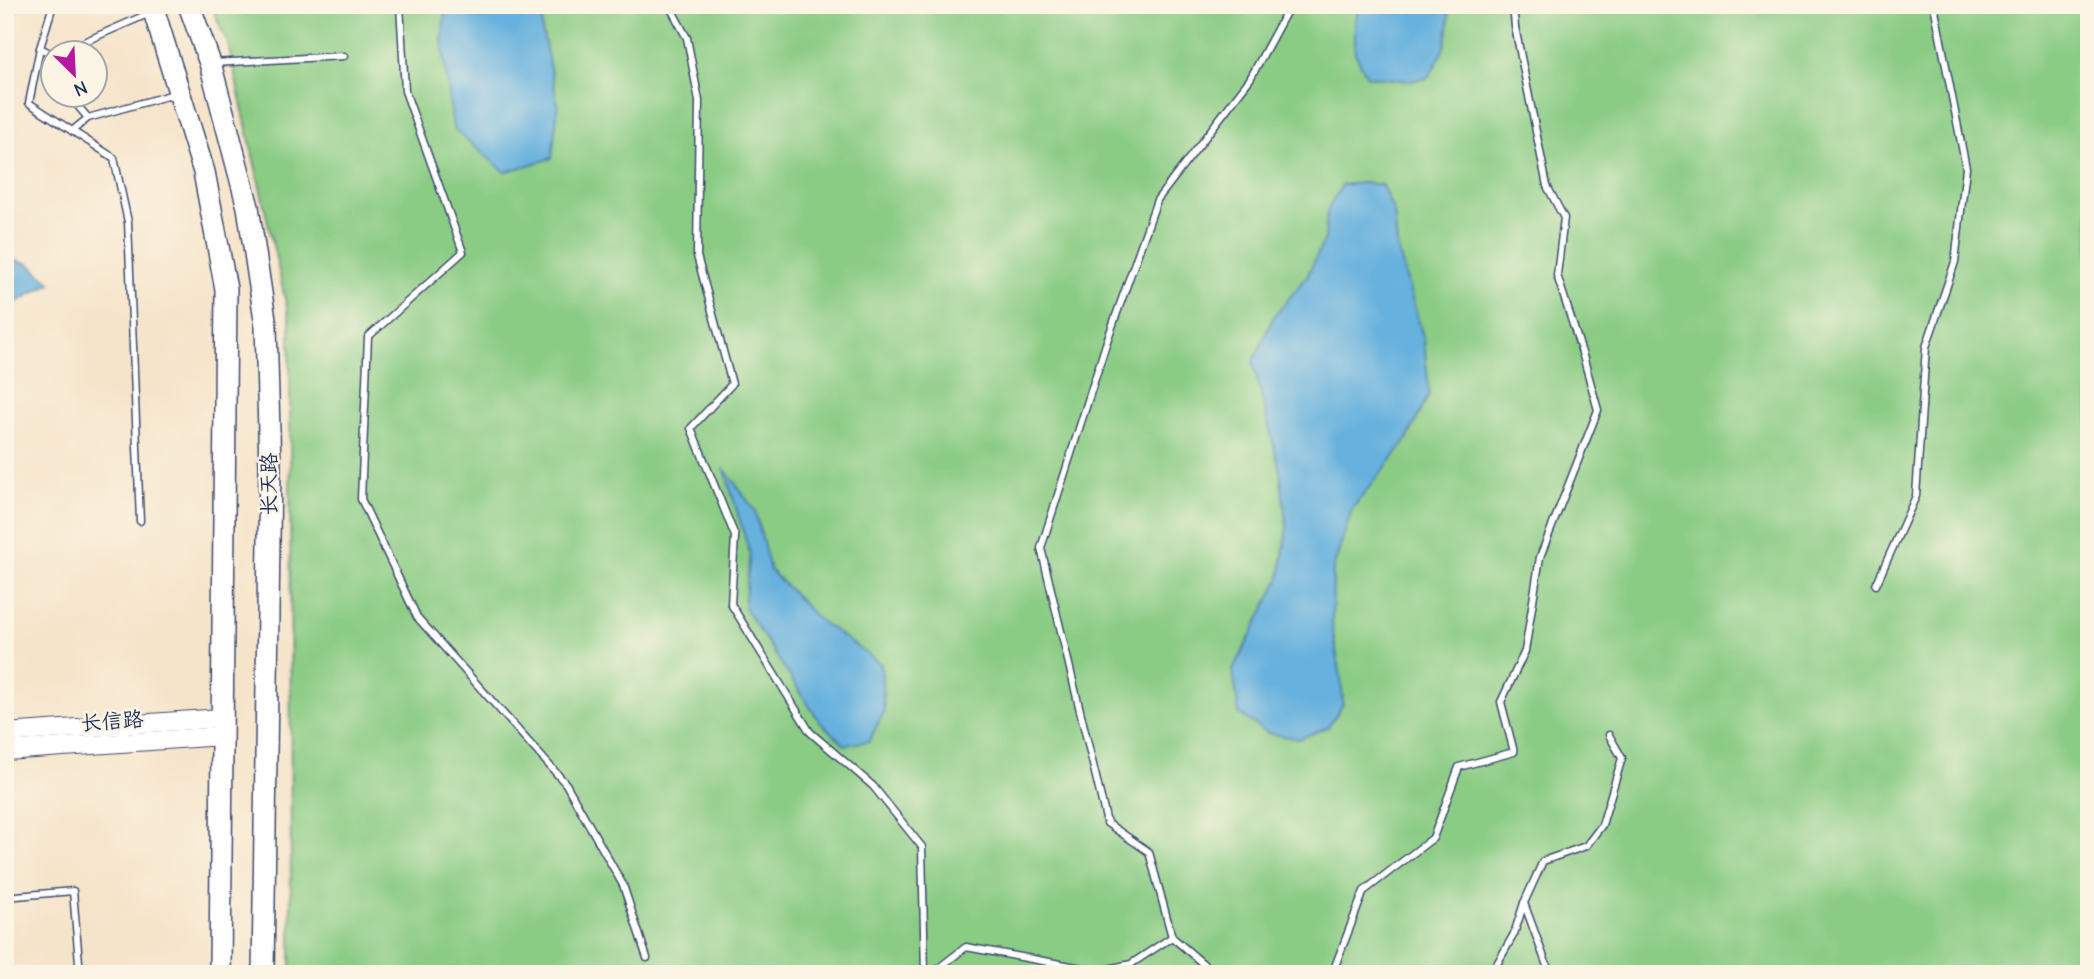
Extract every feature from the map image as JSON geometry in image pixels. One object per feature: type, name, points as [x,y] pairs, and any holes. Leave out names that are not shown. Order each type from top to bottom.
[{"type":"main road","name":"长天路","points":[[188,5],[210,63],[248,207],[266,326],[270,467],[263,974]]},
{"type":"main road","points":[[153,8],[205,172],[226,289],[220,974]]},
{"type":"main road","name":"长信路","points":[[5,733],[222,727]]},
{"type":"main road","name":"长信路","points":[[5,751],[222,727]]},
{"type":"lane","points":[[43,38],[53,5]]},
{"type":"lane","points":[[400,5],[405,91],[463,251],[368,337],[361,499],[417,617],[566,784],[623,885],[647,958]]},
{"type":"lane","points":[[669,5],[687,38],[699,101],[697,256],[732,384],[691,428],[735,536],[731,604],[810,732],[873,786],[922,847],[925,974]]},
{"type":"lane","points":[[1215,974],[1172,937],[1149,852],[1107,823],[1041,548],[1106,344],[1157,200],[1250,79],[1290,5]]},
{"type":"lane","points":[[1332,974],[1364,891],[1433,838],[1459,767],[1514,752],[1501,702],[1525,651],[1540,557],[1598,410],[1584,356],[1557,275],[1564,218],[1547,186],[1513,5]]},
{"type":"lane","points":[[1876,584],[1916,496],[1926,347],[1955,262],[1966,168],[1934,5]]},
{"type":"lane","points":[[92,38],[153,8]]},
{"type":"lane","points":[[210,63],[344,56]]},
{"type":"lane","points":[[38,58],[29,103],[114,158],[128,222],[140,521]]},
{"type":"lane","points":[[72,131],[88,118],[180,93]]},
{"type":"lane","points":[[80,108],[88,118]]},
{"type":"lane","points":[[1495,974],[1543,861],[1586,846],[1602,825],[1622,758],[1609,736]]},
{"type":"lane","points":[[5,897],[73,891],[80,974]]},
{"type":"lane","points":[[1524,904],[1550,974]]},
{"type":"lane","points":[[930,974],[966,947],[1099,971],[1131,964],[1172,937]]},
{"type":"green space","points":[[211,5],[2089,5],[2089,974],[291,974],[290,321],[228,44]]},
{"type":"water","points":[[446,5],[543,5],[542,30],[558,105],[552,158],[505,172],[453,128],[442,40]]},
{"type":"water","points":[[1360,5],[1448,5],[1449,25],[1445,44],[1438,62],[1427,78],[1409,81],[1367,76],[1355,53],[1355,22]]},
{"type":"water","points":[[1342,185],[1382,185],[1394,213],[1397,246],[1424,340],[1429,394],[1407,440],[1352,509],[1333,569],[1332,627],[1343,704],[1328,727],[1299,739],[1268,733],[1239,714],[1233,670],[1280,578],[1287,528],[1280,471],[1253,362],[1273,318],[1307,276],[1325,239],[1327,211]]},
{"type":"water","points":[[5,258],[29,264],[51,283],[5,308]]},
{"type":"water","points":[[724,468],[755,511],[770,570],[819,620],[881,664],[884,712],[869,741],[845,745],[820,722],[744,607],[750,554]]}]
